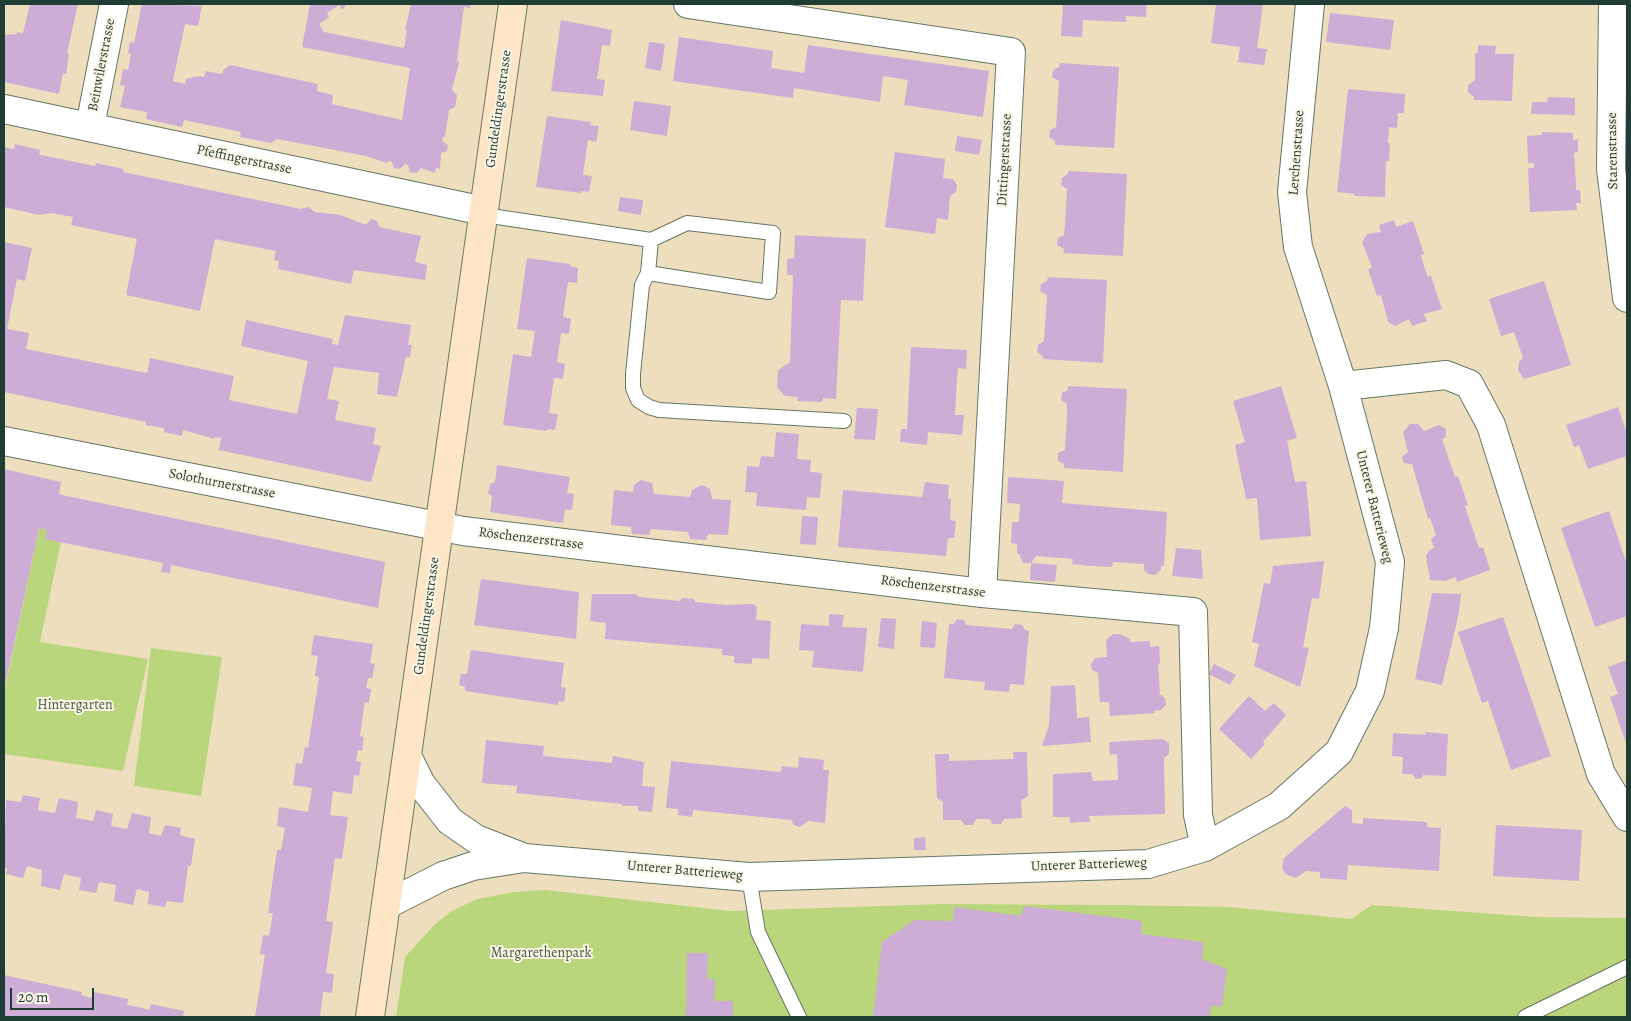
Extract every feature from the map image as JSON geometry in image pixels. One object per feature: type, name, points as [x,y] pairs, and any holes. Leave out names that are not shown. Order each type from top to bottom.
[{"type":"main road","name":"Gundeldingerstrasse","points":[[370,1017],[514,4]]},
{"type":"street","name":"Beinwilerstrasse","points":[[90,126],[114,4]]},
{"type":"street","name":"Dittingerstrasse","points":[[688,4],[1010,52],[982,593]]},
{"type":"street","name":"Lerchenstrasse","points":[[1310,4],[1292,192],[1298,247],[1343,386]]},
{"type":"street","name":"Starenstrasse","points":[[1613,4],[1611,169],[1627,298]]},
{"type":"street","name":"Pfeffingerstrasse","points":[[4,109],[90,126],[484,213]]},
{"type":"street","points":[[1343,386],[1446,375],[1469,384],[1491,425],[1601,774],[1627,817]]},
{"type":"street","name":"Unterer Batterieweg","points":[[386,905],[442,876],[473,866],[524,858],[749,877],[1148,864],[1205,847],[1280,806],[1339,752],[1370,691],[1384,628],[1390,562],[1343,386]]},
{"type":"street","name":"Solothurnerstrasse","points":[[4,441],[439,527]]},
{"type":"street","name":"Röschenzerstrasse","points":[[439,527],[982,593],[1193,612],[1198,815],[1205,847]]},
{"type":"street","name":"Unterer Batterieweg","points":[[406,756],[421,784],[450,821],[476,839],[524,858]]},
{"type":"lane","points":[[484,213],[651,240],[687,223],[773,233],[769,292],[648,273]]},
{"type":"lane","points":[[651,240],[648,273],[642,285],[633,374],[633,388],[638,400],[649,407],[660,410],[844,421]]},
{"type":"lane","points":[[749,877],[758,932],[799,1017]]},
{"type":"lane","points":[[1525,1017],[1627,967]]},
{"type":"green space","name":"Hintergarten","points":[[39,528],[47,530],[61,542],[40,642],[148,659],[123,771],[4,754],[4,694]]},
{"type":"green space","points":[[151,648],[222,657],[201,796],[134,786]]},
{"type":"green space","name":"Margarethenpark","points":[[545,890],[730,911],[942,904],[1118,905],[1230,907],[1351,919],[1372,905],[1535,917],[1627,918],[1627,1017],[396,1017],[405,957],[436,923],[452,911],[477,899],[514,892]]},
{"type":"building","points":[[30,4],[78,4],[67,53],[69,54],[66,74],[63,73],[59,94],[4,82],[4,35],[18,34],[16,32],[23,33]]},
{"type":"building","points":[[142,4],[202,6],[198,26],[185,24],[173,81],[185,84],[186,79],[198,76],[204,77],[206,71],[222,74],[223,70],[230,65],[318,84],[317,91],[333,95],[332,104],[402,120],[410,68],[302,47],[310,4],[347,4],[342,10],[339,5],[327,13],[329,17],[319,24],[324,32],[404,48],[407,30],[405,30],[411,4],[471,4],[470,8],[464,7],[457,60],[459,63],[452,90],[457,95],[455,107],[449,110],[445,137],[443,137],[442,141],[448,145],[447,151],[441,153],[440,169],[436,168],[435,173],[421,168],[417,173],[410,172],[408,165],[405,164],[400,169],[394,168],[392,162],[388,161],[387,163],[366,156],[277,139],[271,143],[240,137],[241,132],[184,120],[182,127],[146,119],[147,112],[120,107],[125,86],[120,85],[123,69],[128,70],[131,54],[128,53],[130,42],[134,43]]},
{"type":"building","points":[[1063,4],[1147,4],[1146,17],[1126,16],[1126,22],[1083,20],[1082,37],[1061,36]]},
{"type":"building","points":[[1216,4],[1263,4],[1257,48],[1267,49],[1264,65],[1238,62],[1240,47],[1211,43]]},
{"type":"building","points":[[1330,13],[1394,20],[1390,50],[1326,42]]},
{"type":"building","points":[[561,20],[612,30],[610,46],[602,45],[597,79],[605,80],[603,96],[551,91]]},
{"type":"building","points":[[679,37],[773,51],[771,68],[804,73],[808,45],[989,71],[983,117],[904,105],[908,80],[883,76],[880,102],[794,88],[793,98],[673,81]]},
{"type":"building","points":[[649,42],[665,44],[661,71],[645,68]]},
{"type":"building","points":[[1478,45],[1496,46],[1495,54],[1514,54],[1512,101],[1474,100],[1474,97],[1468,92],[1468,85],[1475,80],[1475,53],[1478,53]]},
{"type":"building","points":[[1060,63],[1119,67],[1114,148],[1055,145],[1055,141],[1049,137],[1050,130],[1056,127],[1059,81],[1052,77],[1053,70],[1059,67]]},
{"type":"building","points":[[1348,89],[1405,94],[1404,113],[1398,113],[1397,128],[1389,127],[1389,161],[1386,161],[1385,197],[1354,196],[1355,194],[1337,192]]},
{"type":"building","points":[[1548,97],[1575,98],[1575,115],[1531,114],[1532,102],[1547,102]]},
{"type":"building","points":[[634,101],[671,106],[667,136],[630,130]]},
{"type":"building","points":[[547,116],[591,122],[590,125],[599,126],[596,142],[588,140],[583,175],[592,176],[589,192],[581,191],[581,193],[536,187]]},
{"type":"building","points":[[1542,132],[1573,133],[1573,140],[1578,139],[1578,152],[1574,153],[1576,190],[1580,190],[1581,203],[1576,203],[1577,210],[1530,212],[1528,168],[1534,168],[1534,163],[1528,163],[1527,136],[1542,135]]},
{"type":"building","points":[[957,136],[982,140],[979,155],[955,151]]},
{"type":"building","points":[[15,144],[40,150],[39,154],[41,155],[95,166],[96,163],[124,169],[123,172],[301,209],[308,207],[315,212],[341,215],[363,224],[367,224],[371,219],[377,221],[379,227],[421,236],[415,262],[427,265],[425,280],[354,270],[351,284],[278,269],[279,261],[274,260],[276,251],[215,239],[200,311],[126,295],[137,239],[71,225],[73,217],[51,213],[39,215],[4,207],[4,147],[14,149]]},
{"type":"building","points":[[895,152],[945,159],[943,178],[953,179],[957,185],[956,192],[950,196],[948,220],[937,218],[935,234],[885,227]]},
{"type":"building","points":[[1068,171],[1127,174],[1123,256],[1063,253],[1064,249],[1057,245],[1058,238],[1064,235],[1067,189],[1061,185],[1062,178],[1068,174]]},
{"type":"building","points":[[620,197],[643,200],[641,215],[618,211]]},
{"type":"building","points":[[1394,220],[1396,227],[1413,221],[1424,254],[1421,255],[1424,266],[1428,277],[1431,276],[1442,309],[1424,314],[1427,321],[1412,326],[1409,319],[1395,326],[1388,322],[1381,295],[1377,296],[1368,269],[1372,268],[1362,242],[1367,234],[1381,232],[1379,225]]},
{"type":"building","points":[[795,235],[866,239],[863,301],[841,300],[836,399],[823,398],[822,402],[797,401],[798,397],[785,396],[777,387],[778,370],[790,362],[793,275],[787,275],[787,259],[794,258]]},
{"type":"building","points":[[4,242],[32,248],[25,281],[17,279],[7,329],[29,333],[26,349],[147,373],[150,358],[234,376],[229,400],[297,414],[308,361],[241,346],[246,320],[333,339],[332,344],[338,345],[345,315],[411,325],[408,345],[412,345],[410,357],[406,357],[397,397],[377,394],[379,373],[334,367],[327,399],[339,401],[335,420],[376,428],[373,444],[381,446],[371,482],[219,450],[221,438],[215,437],[215,439],[183,430],[182,436],[164,432],[164,428],[146,425],[146,422],[4,392]]},
{"type":"building","points":[[527,258],[570,264],[570,266],[578,268],[577,283],[568,282],[563,317],[571,319],[569,334],[561,333],[557,362],[565,364],[563,379],[554,378],[549,413],[558,414],[555,430],[547,429],[547,431],[503,425],[513,354],[531,357],[535,331],[517,329]]},
{"type":"building","points":[[1048,277],[1107,280],[1103,363],[1043,359],[1043,356],[1037,352],[1038,345],[1044,341],[1047,295],[1040,291],[1041,284],[1047,281]]},
{"type":"building","points":[[1544,281],[1571,365],[1524,379],[1518,370],[1519,362],[1523,358],[1514,332],[1501,336],[1489,299]]},
{"type":"building","points":[[911,347],[967,350],[966,369],[958,368],[957,378],[955,415],[964,415],[962,435],[928,432],[927,445],[900,442],[901,429],[907,429]]},
{"type":"building","points":[[1068,386],[1127,389],[1123,472],[1064,468],[1064,464],[1058,461],[1058,453],[1065,450],[1067,404],[1061,400],[1062,393],[1068,390]]},
{"type":"building","points":[[1281,386],[1297,438],[1287,441],[1295,482],[1306,481],[1311,536],[1260,540],[1257,498],[1246,499],[1235,445],[1245,442],[1233,401]]},
{"type":"building","points":[[1618,407],[1627,434],[1627,456],[1588,469],[1579,445],[1574,447],[1566,425]]},
{"type":"building","points":[[857,408],[878,409],[875,440],[854,439]]},
{"type":"building","points":[[1410,424],[1418,424],[1424,431],[1439,425],[1446,429],[1446,437],[1442,439],[1455,477],[1458,476],[1468,505],[1465,506],[1479,548],[1483,547],[1490,570],[1457,582],[1456,577],[1445,581],[1430,580],[1426,556],[1429,550],[1434,548],[1431,539],[1436,535],[1430,518],[1428,519],[1412,464],[1404,463],[1402,457],[1408,452],[1403,432]]},
{"type":"building","points":[[776,432],[799,434],[797,459],[811,460],[810,472],[822,473],[820,498],[807,497],[806,510],[756,506],[757,493],[745,492],[747,466],[759,467],[761,456],[774,457]]},
{"type":"building","points":[[497,465],[570,477],[567,493],[574,494],[572,510],[565,509],[563,523],[490,512],[492,496],[488,493],[490,484],[495,482]]},
{"type":"building","points":[[4,469],[61,482],[59,494],[62,495],[385,562],[378,608],[171,565],[170,573],[161,572],[163,563],[45,539],[47,530],[39,528],[4,691]]},
{"type":"building","points":[[1008,477],[1064,481],[1062,503],[1167,512],[1164,566],[1161,566],[1161,570],[1155,575],[1148,574],[1144,570],[1144,564],[1113,562],[1112,567],[1092,566],[1072,564],[1073,559],[1036,556],[1031,563],[1023,563],[1019,554],[1017,554],[1017,544],[1011,543],[1012,522],[1019,522],[1020,504],[1007,503]]},
{"type":"building","points":[[641,480],[652,483],[654,494],[690,497],[692,490],[702,485],[710,489],[712,499],[731,500],[728,535],[708,534],[706,540],[690,539],[688,532],[651,529],[649,535],[632,534],[631,527],[611,525],[614,490],[633,492],[634,485]]},
{"type":"building","points":[[925,482],[949,485],[948,499],[951,499],[950,520],[956,521],[954,538],[948,538],[946,556],[838,547],[843,490],[922,497]]},
{"type":"building","points":[[1609,511],[1627,565],[1627,616],[1595,627],[1561,528]]},
{"type":"building","points":[[802,516],[818,517],[816,545],[800,544]]},
{"type":"building","points":[[1176,548],[1201,550],[1203,579],[1172,576]]},
{"type":"building","points":[[1324,561],[1319,599],[1312,598],[1303,647],[1309,648],[1300,687],[1254,666],[1259,644],[1252,642],[1264,583],[1270,584],[1273,566]]},
{"type":"building","points":[[1031,563],[1057,565],[1055,582],[1030,580]]},
{"type":"building","points":[[481,579],[579,592],[576,639],[474,625]]},
{"type":"building","points":[[1432,593],[1461,594],[1458,617],[1442,685],[1415,679]]},
{"type":"building","points":[[592,594],[636,594],[639,597],[680,601],[682,598],[694,599],[695,602],[726,605],[753,604],[757,607],[756,620],[771,621],[769,659],[752,658],[752,664],[734,663],[734,656],[722,655],[722,649],[605,639],[606,623],[590,621]]},
{"type":"building","points":[[829,614],[844,615],[842,627],[867,628],[863,672],[812,667],[814,651],[799,650],[801,624],[829,626]]},
{"type":"building","points":[[1503,617],[1551,756],[1511,770],[1488,701],[1482,703],[1458,632]]},
{"type":"building","points":[[881,618],[896,619],[894,649],[878,647]]},
{"type":"building","points":[[957,619],[964,620],[966,625],[1012,629],[1015,624],[1022,625],[1025,630],[1029,631],[1024,685],[1010,684],[1009,692],[984,690],[985,682],[944,678],[949,624],[954,624]]},
{"type":"building","points":[[922,621],[937,623],[935,648],[920,647]]},
{"type":"building","points":[[1113,634],[1120,634],[1130,639],[1130,642],[1150,641],[1150,647],[1159,646],[1160,694],[1165,698],[1166,705],[1161,710],[1154,711],[1155,713],[1110,716],[1109,702],[1100,702],[1098,673],[1092,670],[1091,664],[1095,658],[1107,657],[1106,640]]},
{"type":"building","points":[[314,635],[373,644],[370,663],[375,664],[372,678],[368,678],[366,688],[371,689],[369,703],[365,702],[364,706],[360,736],[364,737],[362,751],[358,750],[356,761],[361,762],[359,776],[354,775],[352,794],[333,791],[330,815],[348,817],[342,859],[335,858],[326,921],[333,922],[326,973],[334,974],[332,993],[323,992],[320,1017],[255,1017],[265,955],[260,954],[263,935],[269,936],[273,913],[268,913],[277,850],[281,850],[285,828],[277,826],[279,807],[308,812],[312,788],[293,785],[296,763],[302,764],[305,747],[308,748],[319,677],[315,676],[318,656],[311,655]]},
{"type":"building","points":[[471,650],[564,663],[561,687],[566,688],[564,702],[559,701],[558,705],[465,691],[465,687],[459,685],[461,674],[467,674]]},
{"type":"building","points":[[1627,660],[1627,746],[1610,697],[1618,694],[1608,667]]},
{"type":"building","points":[[1214,664],[1236,675],[1230,685],[1209,674]]},
{"type":"building","points":[[1075,685],[1077,718],[1089,717],[1091,742],[1042,746],[1049,725],[1051,686]]},
{"type":"building","points":[[1249,696],[1265,711],[1274,703],[1286,715],[1263,742],[1265,744],[1251,759],[1219,729]]},
{"type":"building","points":[[1425,732],[1448,734],[1446,776],[1423,775],[1422,778],[1416,779],[1412,774],[1402,774],[1403,757],[1392,756],[1393,733],[1426,735]]},
{"type":"building","points":[[1162,739],[1169,743],[1169,754],[1164,758],[1165,814],[1089,816],[1090,822],[1070,823],[1070,817],[1053,817],[1053,774],[1091,772],[1093,781],[1118,780],[1117,754],[1110,755],[1109,742]]},
{"type":"building","points":[[486,740],[544,746],[543,756],[612,763],[613,756],[644,762],[642,786],[655,787],[652,812],[638,811],[638,806],[622,806],[622,804],[516,793],[517,786],[482,783]]},
{"type":"building","points":[[1013,752],[1027,752],[1028,796],[1021,800],[1022,818],[1004,819],[1001,824],[992,824],[990,819],[976,819],[973,825],[965,825],[961,820],[943,820],[943,802],[937,798],[935,754],[949,754],[949,761],[1014,759]]},
{"type":"building","points":[[799,757],[824,760],[823,770],[829,770],[825,823],[808,821],[800,827],[794,825],[791,820],[693,810],[692,817],[678,815],[678,809],[666,808],[671,761],[781,772],[782,766],[798,768]]},
{"type":"building","points":[[23,795],[40,798],[38,810],[55,813],[59,798],[78,802],[76,818],[93,821],[96,810],[113,814],[111,826],[127,829],[132,813],[151,817],[149,833],[161,836],[165,825],[181,828],[180,835],[195,839],[191,866],[188,866],[183,903],[167,901],[165,907],[148,904],[149,892],[137,889],[133,905],[114,901],[116,885],[99,882],[96,893],[79,890],[81,878],[64,874],[60,890],[41,886],[42,870],[27,866],[23,878],[6,874],[7,868],[4,867],[6,800],[21,802]]},
{"type":"building","points":[[1345,806],[1352,810],[1352,823],[1363,824],[1363,818],[1427,822],[1427,827],[1441,828],[1439,871],[1348,865],[1347,880],[1320,878],[1320,872],[1306,871],[1296,878],[1285,874],[1282,867],[1284,858]]},
{"type":"building","points":[[1496,825],[1582,830],[1579,881],[1493,876]]},
{"type":"building","points":[[925,837],[926,850],[914,850],[914,838]]},
{"type":"building","points":[[1024,906],[1142,921],[1141,934],[1203,942],[1202,959],[1227,969],[1222,1007],[1211,1006],[1209,1017],[873,1017],[882,942],[915,920],[953,921],[954,907],[1021,916]]},
{"type":"building","points":[[687,953],[708,953],[707,979],[715,979],[714,1001],[733,1001],[733,1017],[686,1017]]},
{"type":"building","points":[[4,975],[82,992],[81,995],[92,998],[94,992],[128,999],[127,1005],[149,1010],[151,1004],[184,1011],[183,1017],[4,1017]]}]
